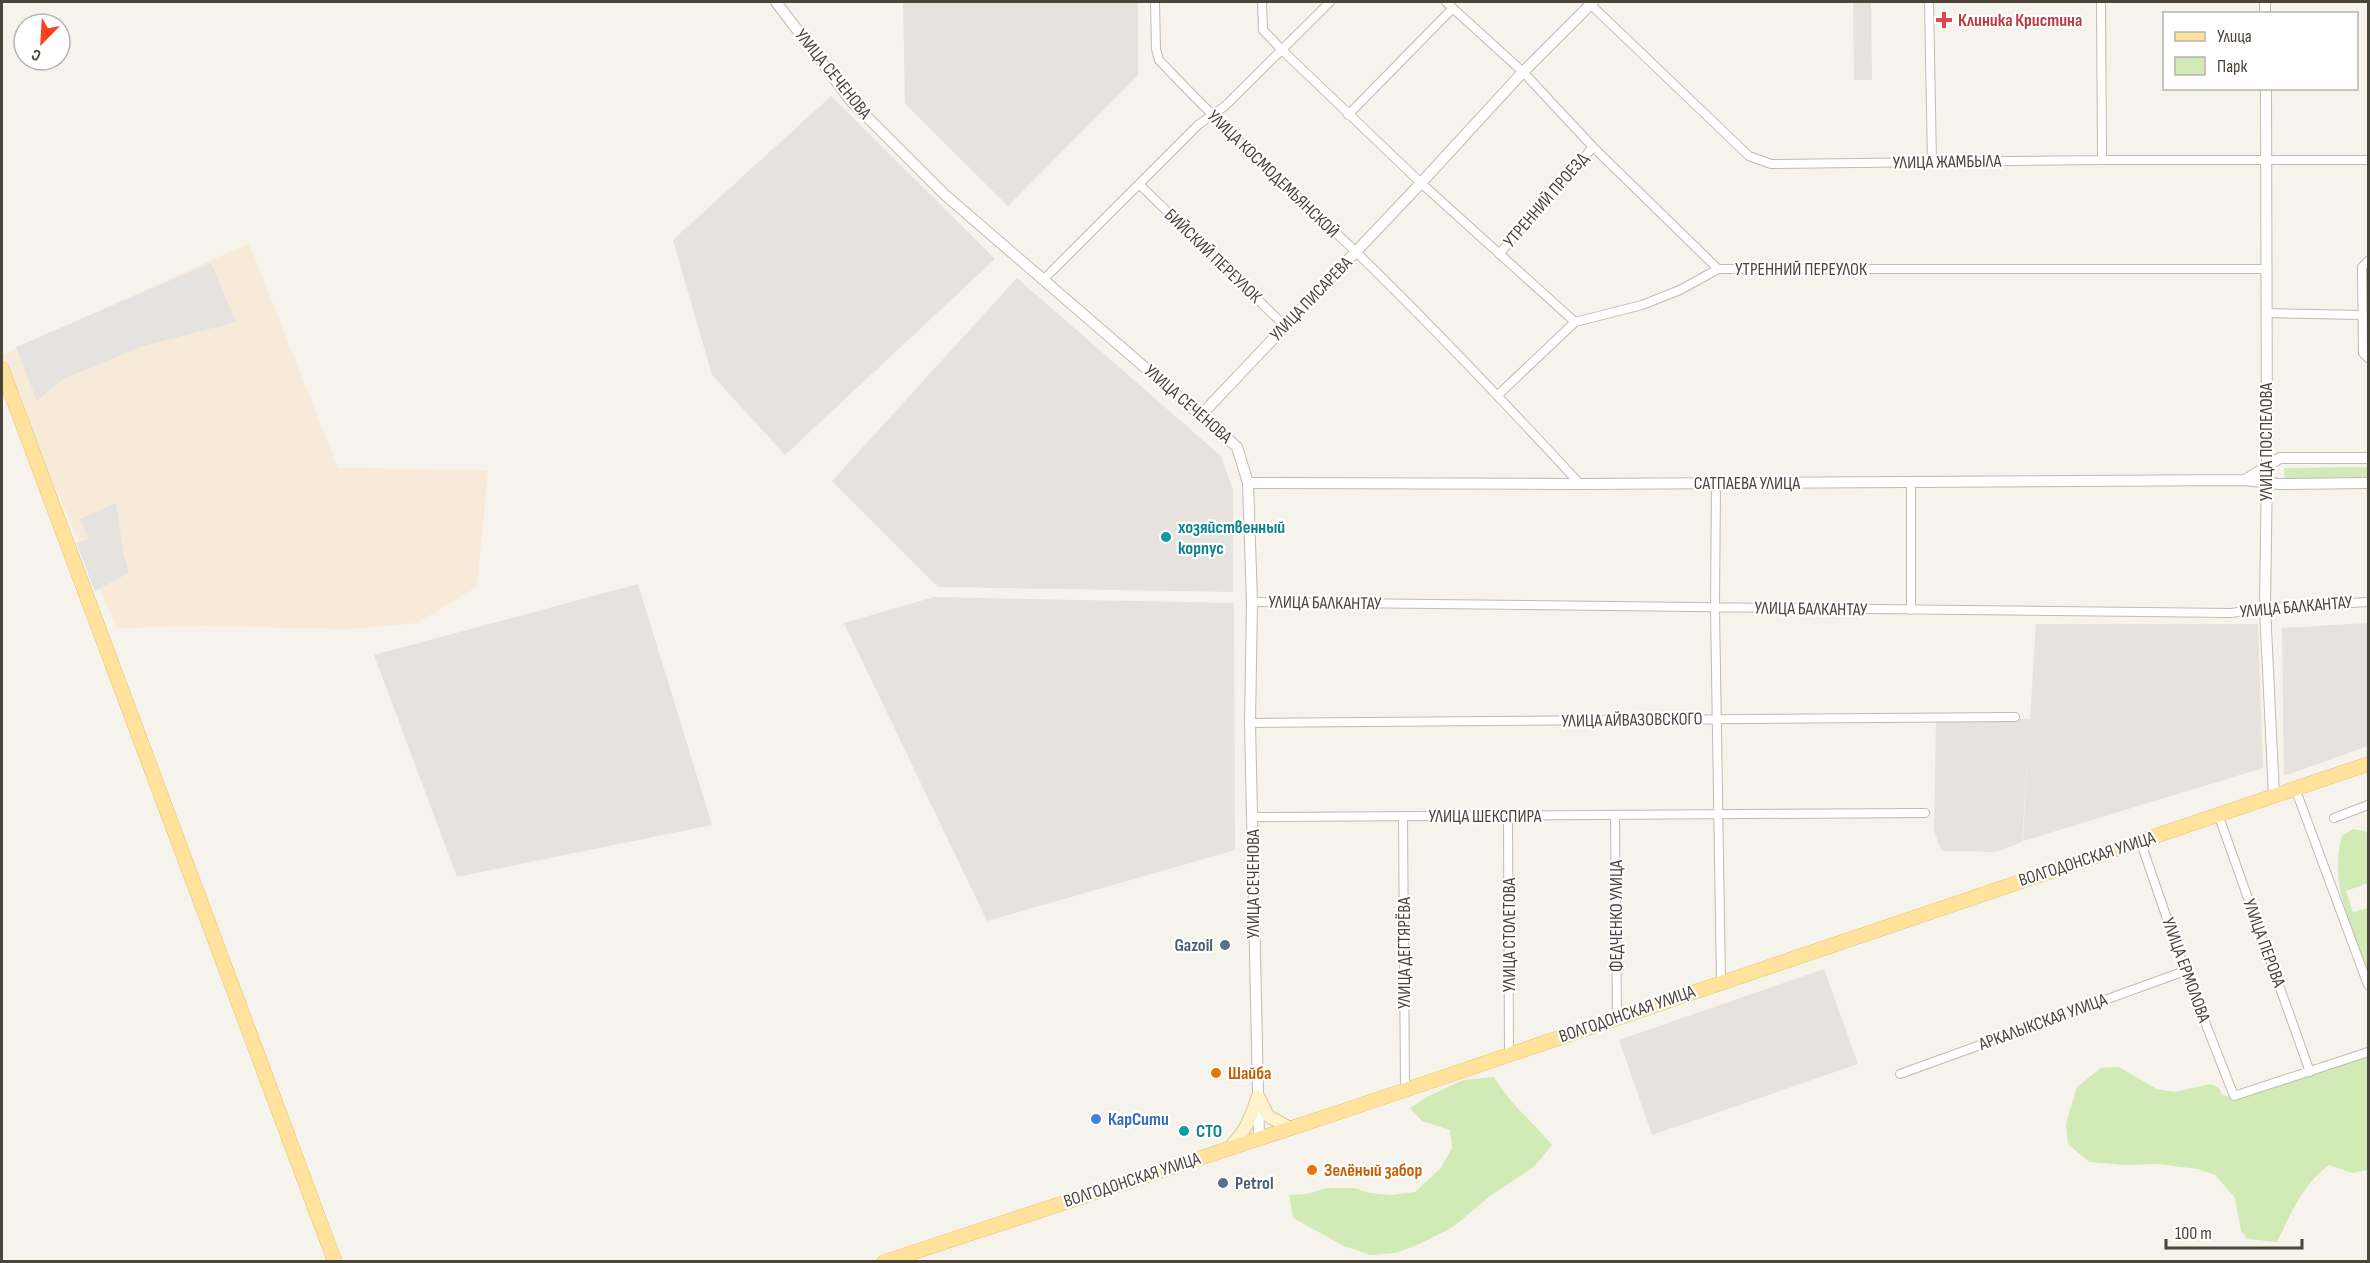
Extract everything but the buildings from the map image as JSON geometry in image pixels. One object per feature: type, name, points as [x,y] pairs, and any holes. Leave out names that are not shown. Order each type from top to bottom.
[{"type":"main road","points":[[2,369],[336,1262]]},
{"type":"main road","name":"ВОЛГОДОНСКАЯ УЛИЦА","points":[[884,1262],[1509,1055],[2004,886],[2141,843],[2295,788],[2367,768]]},
{"type":"main road","points":[[1258,1096],[1269,1116],[1290,1128]]},
{"type":"main road","points":[[1228,1149],[1250,1122],[1258,1096]]},
{"type":"street","name":"УЛИЦА СЕЧЕНОВА","points":[[776,2],[852,102],[948,198],[1237,447],[1248,483],[1252,602],[1250,723],[1253,817],[1252,897],[1259,1138]]},
{"type":"street","name":"УЛИЦА КОСМОДЕМЬЯНСКОЙ","points":[[1155,2],[1156,49],[1159,60],[1211,115],[1356,252],[1498,395],[1580,484]]},
{"type":"street","points":[[1262,2],[1263,30],[1282,50],[1421,183],[1575,322]]},
{"type":"street","points":[[1043,280],[1198,125],[1225,106],[1330,2]]},
{"type":"street","name":"УЛИЦА ЖАМБЫЛА","points":[[1591,2],[1749,156],[1771,164],[2368,160]]},
{"type":"street","name":"УЛИЦА ПИСАРЕВА","points":[[1201,415],[1421,183],[1522,72],[1591,2]]},
{"type":"street","points":[[1929,2],[1932,162]]},
{"type":"street","points":[[2101,2],[2102,160]]},
{"type":"street","points":[[1348,115],[1449,5]]},
{"type":"street","name":"УТРЕННИЙ ПЕРЕУЛОК","points":[[1449,5],[1522,72],[1593,147],[1718,269],[2266,269]]},
{"type":"street","name":"УЛИЦА ПОСПЕЛОВА","points":[[2266,90],[2265,608],[2274,796]]},
{"type":"street","name":"УТРЕННИЙ ПРОЕЗД","points":[[1499,254],[1593,147]]},
{"type":"street","name":"БИЙСКИЙ ПЕРЕУЛОК","points":[[1140,185],[1285,326]]},
{"type":"street","points":[[2368,261],[2362,267],[2362,353],[2368,358]]},
{"type":"street","points":[[1498,395],[1575,322],[1642,305],[1680,290],[1718,269]]},
{"type":"street","points":[[2266,313],[2362,315]]},
{"type":"street","points":[[2246,480],[2280,458],[2368,458]]},
{"type":"street","name":"САТПАЕВА УЛИЦА","points":[[1248,483],[1580,484],[2246,480],[2266,483],[2368,483]]},
{"type":"street","points":[[1911,482],[1911,610]]},
{"type":"street","points":[[1716,483],[1715,608],[1720,983]]},
{"type":"street","name":"УЛИЦА БАЛКАНТАУ","points":[[1252,602],[2231,613],[2265,608],[2368,602]]},
{"type":"street","name":"УЛИЦА АЙВАЗОВСКОГО","points":[[1250,723],[2015,717]]},
{"type":"street","points":[[2295,788],[2368,985]]},
{"type":"street","points":[[2334,818],[2368,805]]},
{"type":"street","name":"УЛИЦА ШЕКСПИРА","points":[[1253,817],[1925,813]]},
{"type":"street","name":"УЛИЦА ПЕРОВА","points":[[2218,814],[2310,1072]]},
{"type":"street","name":"ФЕДЧЕНКО УЛИЦА","points":[[1615,815],[1617,1017]]},
{"type":"street","name":"УЛИЦА ДЕГТЯРЁВА","points":[[1403,816],[1405,1089]]},
{"type":"street","name":"УЛИЦА СТОЛЕТОВА","points":[[1508,816],[1509,1055]]},
{"type":"street","name":"УЛИЦА ЕРМОЛОВА","points":[[2141,843],[2185,971],[2234,1096],[2310,1072]]},
{"type":"street","name":"АРКАЛЫКСКАЯ УЛИЦА","points":[[1900,1074],[2185,971]]},
{"type":"street","points":[[2310,1072],[2368,1052]]},
{"type":"shaded area","points":[[903,2],[1138,2],[1138,75],[1008,206],[905,104]]},
{"type":"shaded area","points":[[1853,2],[1871,2],[1872,80],[1854,80]]},
{"type":"shaded area","points":[[831,96],[995,259],[785,455],[712,375],[673,240]]},
{"type":"shaded area","points":[[249,243],[338,468],[488,470],[477,587],[417,623],[351,629],[203,626],[117,628],[2,367],[2,355]]},
{"type":"shaded area","points":[[211,263],[236,322],[143,346],[63,379],[37,401],[16,347]]},
{"type":"shaded area","points":[[1017,278],[1221,456],[1233,490],[1233,592],[938,587],[832,481]]},
{"type":"shaded area","points":[[116,503],[129,573],[95,591],[76,543],[89,539],[80,519]]},
{"type":"shaded area","points":[[638,584],[712,825],[457,877],[374,655]]},
{"type":"shaded area","points":[[934,597],[1234,603],[1235,850],[987,921],[844,623]]},
{"type":"shaded area","points":[[2368,623],[2368,746],[2284,776],[2282,628]]},
{"type":"shaded area","points":[[2036,624],[2258,624],[2263,768],[2023,841],[2028,745],[2022,842],[1996,852],[1942,851],[1934,831],[1936,718],[2030,719]]},
{"type":"shaded area","points":[[1824,969],[1858,1064],[1652,1135],[1619,1040]]},
{"type":"green space","points":[[2368,467],[2368,485],[2285,486],[2284,468]]},
{"type":"green space","points":[[2353,829],[2365,831],[2368,834],[2368,883],[2346,891],[2353,912],[2368,908],[2368,971],[2344,905],[2338,871],[2338,854],[2342,836]]},
{"type":"green space","points":[[2368,1057],[2368,1170],[2352,1173],[2329,1165],[2311,1181],[2304,1191],[2277,1242],[2247,1239],[2241,1231],[2235,1198],[2215,1175],[2198,1169],[2157,1164],[2125,1165],[2089,1162],[2068,1144],[2066,1124],[2077,1087],[2101,1068],[2119,1067],[2157,1089],[2174,1092],[2211,1084],[2219,1088],[2222,1095],[2239,1099]]},
{"type":"green space","points":[[1494,1077],[1514,1104],[1552,1145],[1534,1167],[1491,1195],[1453,1227],[1395,1253],[1370,1255],[1344,1246],[1293,1218],[1289,1195],[1307,1194],[1326,1188],[1355,1188],[1369,1193],[1391,1195],[1415,1192],[1441,1168],[1452,1148],[1450,1130],[1422,1121],[1410,1108],[1463,1080]]},
{"type":"place","name":"Клиника Кристина","points":[[1944,20]]},
{"type":"place","name":"хозяйственный корпус","points":[[1166,537]]},
{"type":"place","name":"Gazoil","points":[[1225,945]]},
{"type":"place","name":"Шайба","points":[[1216,1073]]},
{"type":"place","name":"КарСити","points":[[1096,1119]]},
{"type":"place","name":"СТО","points":[[1184,1131]]},
{"type":"place","name":"Зелёный забор","points":[[1312,1170]]},
{"type":"place","name":"Petrol","points":[[1223,1183]]}]
